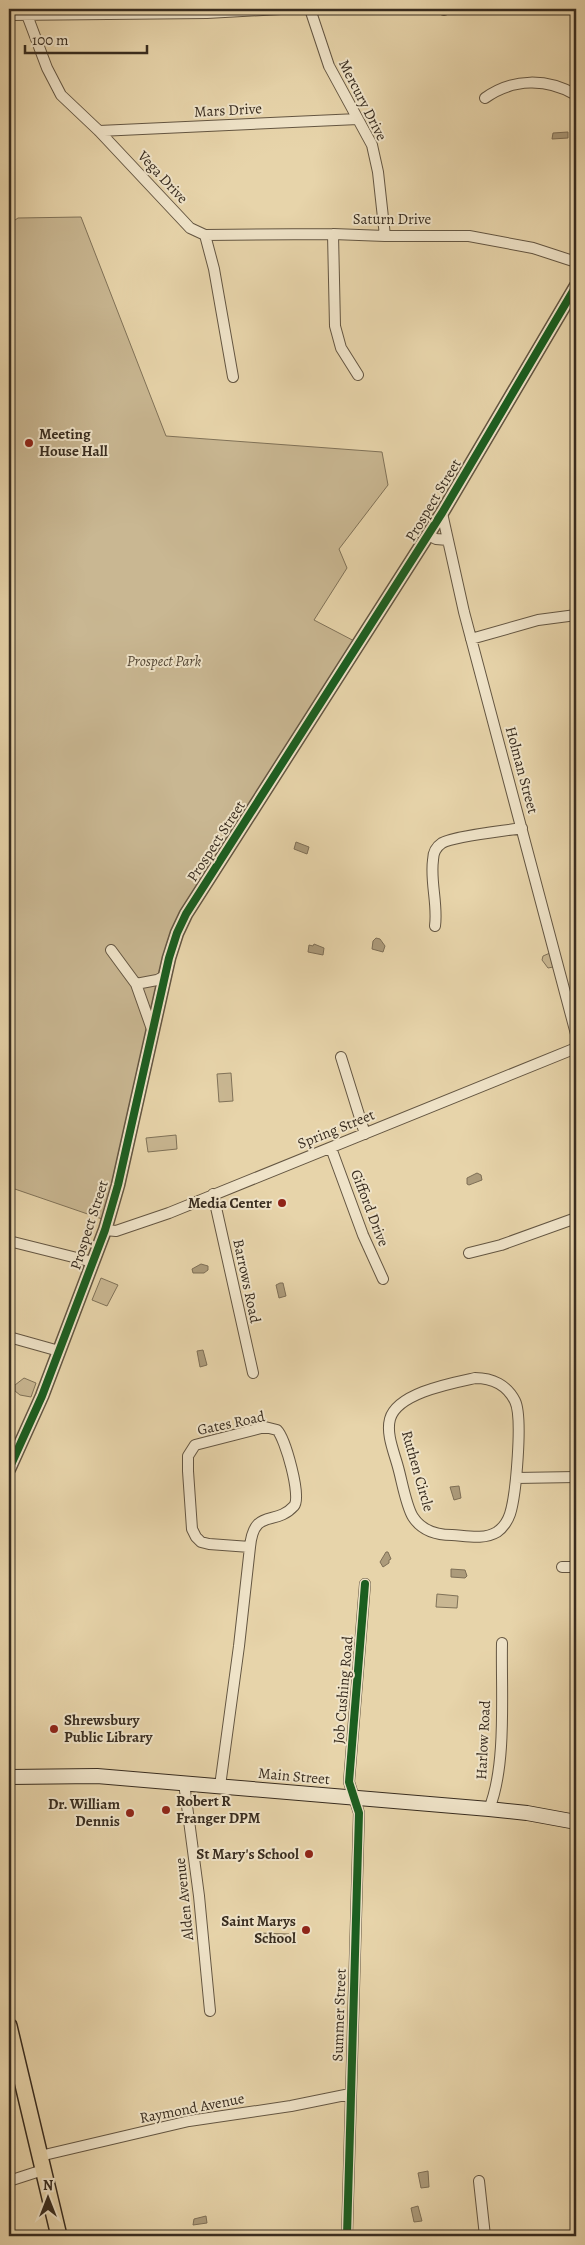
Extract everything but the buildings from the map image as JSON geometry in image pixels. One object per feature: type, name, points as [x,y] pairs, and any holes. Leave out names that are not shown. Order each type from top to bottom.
[{"type":"main road","name":"Main Street","points":[[9,1777],[98,1776],[489,1809],[527,1813],[576,1822]]},
{"type":"main road","points":[[9,2026],[59,2236]]},
{"type":"street","points":[[9,15],[208,13],[281,9]]},
{"type":"street","name":"Mercury Drive","points":[[310,9],[328,66],[368,136],[376,163],[385,236]]},
{"type":"street","name":"Vega Drive","points":[[27,15],[47,68],[61,95],[99,131],[190,228],[205,235]]},
{"type":"street","points":[[486,98],[500,88],[523,83],[551,84],[576,95]]},
{"type":"street","name":"Mars Drive","points":[[99,131],[358,119]]},
{"type":"street","points":[[334,234],[335,326],[341,348],[358,375]]},
{"type":"street","name":"Saturn Drive","points":[[205,235],[334,234],[385,236],[433,234],[483,237],[533,248],[576,262]]},
{"type":"street","points":[[205,235],[214,269],[233,377]]},
{"type":"street","name":"Prospect Street","points":[[9,1468],[42,1396],[105,1230],[165,976],[177,933],[186,914],[442,513],[576,286]]},
{"type":"street","name":"Holman Street","points":[[442,513],[471,639],[576,1034]]},
{"type":"street","points":[[428,535],[436,539],[448,540]]},
{"type":"street","points":[[471,639],[538,620],[576,615]]},
{"type":"street","points":[[435,926],[437,912],[433,860],[435,850],[441,844],[452,840],[522,828]]},
{"type":"street","points":[[111,950],[136,984],[153,1032]]},
{"type":"street","points":[[136,984],[158,980],[165,976]]},
{"type":"street","name":"Spring Street","points":[[105,1230],[116,1231],[149,1221],[576,1048]]},
{"type":"street","points":[[341,1057],[365,1134]]},
{"type":"street","name":"Gifford Drive","points":[[331,1148],[363,1235],[383,1279]]},
{"type":"street","name":"Barrows Road","points":[[213,1194],[253,1373]]},
{"type":"street","points":[[468,1253],[501,1245],[576,1218]]},
{"type":"street","points":[[9,1241],[93,1262]]},
{"type":"street","points":[[9,1338],[59,1351]]},
{"type":"street","name":"Ruthen Circle","points":[[484,1378],[498,1382],[511,1394],[518,1410],[516,1478],[510,1515],[497,1532],[486,1536],[443,1535],[430,1532],[420,1526],[412,1516],[392,1444],[389,1425],[392,1412],[407,1398],[464,1380],[484,1378]]},
{"type":"street","name":"Gates Road","points":[[220,1786],[239,1649],[250,1547],[251,1532],[259,1523],[285,1512],[297,1502],[296,1485],[283,1438],[277,1430],[270,1427],[195,1445],[188,1456],[192,1529],[196,1537],[201,1542],[210,1544],[250,1547]]},
{"type":"street","points":[[516,1478],[576,1477]]},
{"type":"street","points":[[562,1567],[576,1567]]},
{"type":"street","name":"Job Cushing Road","points":[[352,1797],[349,1782],[365,1584]]},
{"type":"street","name":"Harlow Road","points":[[489,1809],[495,1794],[499,1753],[502,1643]]},
{"type":"street","name":"Alden Avenue","points":[[184,1783],[198,1888],[210,2011]]},
{"type":"street","name":"Summer Street","points":[[347,2236],[359,1813],[352,1797]]},
{"type":"street","name":"Raymond Avenue","points":[[9,2181],[42,2163],[189,2122],[291,2106],[350,2094]]},
{"type":"street","points":[[479,2181],[485,2236]]},
{"type":"green space","name":"Prospect Park","points":[[81,217],[166,436],[382,452],[388,485],[339,549],[347,568],[314,620],[360,644],[186,914],[108,1221],[9,1187],[9,224],[18,218]]},
{"type":"green space","points":[[550,953],[553,967],[548,968],[542,960],[543,956]]},
{"type":"green space","points":[[231,1073],[233,1101],[219,1102],[217,1074]]},
{"type":"green space","points":[[176,1135],[177,1149],[148,1152],[146,1138]]},
{"type":"green space","points":[[101,1278],[118,1285],[107,1306],[92,1300]]},
{"type":"green space","points":[[24,1378],[36,1383],[31,1397],[20,1395],[15,1391],[15,1385]]},
{"type":"green space","points":[[437,1594],[458,1596],[457,1608],[436,1607]]},
{"type":"green space","points":[[259,1933],[289,1934],[289,1943],[259,1942]]},
{"type":"shaded area","points":[[568,132],[568,138],[552,139],[553,133]]},
{"type":"shaded area","points":[[296,842],[309,847],[307,854],[294,849]]},
{"type":"shaded area","points":[[376,938],[380,939],[385,946],[383,952],[372,949],[373,941]]},
{"type":"shaded area","points":[[314,944],[324,948],[323,955],[308,952],[309,945],[313,946]]},
{"type":"shaded area","points":[[477,1173],[481,1175],[482,1180],[467,1184],[467,1178]]},
{"type":"shaded area","points":[[201,1264],[208,1266],[208,1270],[204,1273],[193,1273],[192,1269]]},
{"type":"shaded area","points":[[283,1283],[286,1296],[279,1298],[276,1285]]},
{"type":"shaded area","points":[[203,1350],[207,1365],[200,1367],[197,1351]]},
{"type":"shaded area","points":[[459,1486],[461,1498],[454,1500],[450,1487]]},
{"type":"shaded area","points":[[386,1552],[388,1552],[391,1559],[383,1567],[380,1562]]},
{"type":"shaded area","points":[[451,1569],[465,1570],[467,1576],[465,1578],[451,1577]]},
{"type":"shaded area","points":[[428,2171],[429,2187],[421,2188],[418,2173]]},
{"type":"shaded area","points":[[418,2206],[422,2221],[414,2222],[411,2208]]},
{"type":"shaded area","points":[[206,2216],[207,2223],[193,2225],[194,2219]]},
{"type":"cycle path","points":[[9,1469],[42,1396],[105,1230],[118,1185],[169,958],[177,933],[186,914],[442,513],[576,286]]},
{"type":"cycle path","points":[[347,2236],[359,1813],[349,1782],[365,1584]]},
{"type":"place","name":"Meeting House Hall","points":[[29,443]]},
{"type":"place","name":"Media Center","points":[[282,1203]]},
{"type":"place","name":"Shrewsbury Public Library","points":[[54,1729]]},
{"type":"place","name":"Robert R Franger DPM","points":[[166,1810]]},
{"type":"place","name":"Dr. William Dennis","points":[[130,1813]]},
{"type":"place","name":"St Mary's School","points":[[309,1854]]},
{"type":"place","name":"Saint Marys School","points":[[306,1930]]}]
